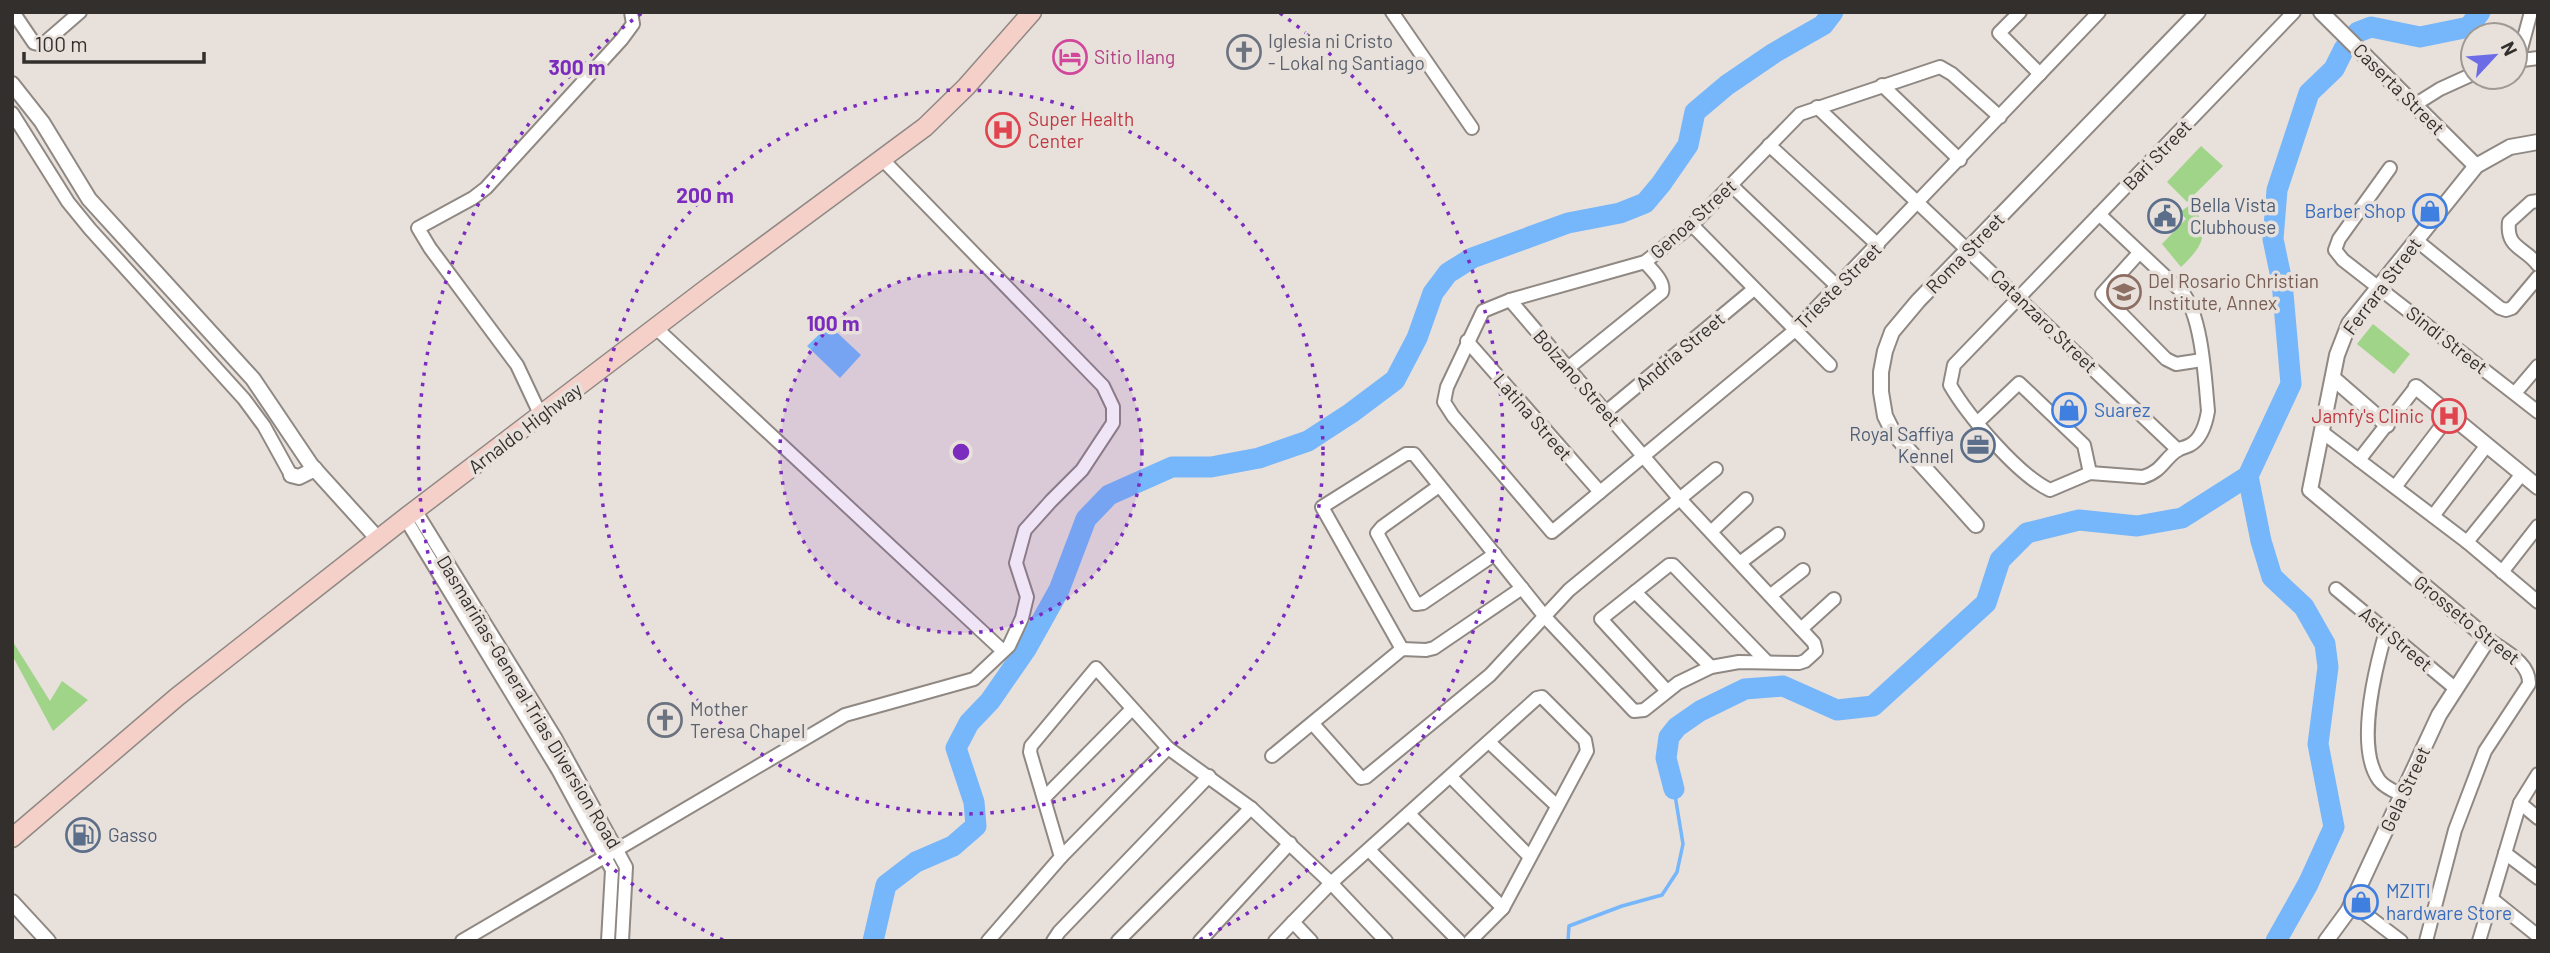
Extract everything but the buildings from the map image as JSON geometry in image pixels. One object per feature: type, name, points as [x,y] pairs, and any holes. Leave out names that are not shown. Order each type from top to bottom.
[{"type":"main road","name":"Arnaldo Highway","points":[[12,838],[177,697],[410,514],[925,127],[944,110],[1032,12]]},
{"type":"street","points":[[13,12],[34,44],[42,45],[80,12]]},
{"type":"street","points":[[541,416],[517,365],[418,228],[486,188],[622,39],[633,24],[631,12]]},
{"type":"street","points":[[1392,12],[1472,128]]},
{"type":"street","points":[[2020,12],[2000,33],[2040,74]]},
{"type":"street","name":"Trieste Street","points":[[1552,532],[1794,331],[2099,12]]},
{"type":"street","name":"Roma Street","points":[[1976,525],[1894,434],[1885,416],[1881,372],[1892,332],[1918,301],[2199,12]]},
{"type":"street","name":"Bari Street","points":[[2090,473],[2050,490],[2033,482],[1963,408],[1950,385],[1954,365],[2294,12]]},
{"type":"street","name":"Caserta Street","points":[[2321,12],[2476,166]]},
{"type":"street","name":"Genoa Street","points":[[1552,532],[1444,402],[1447,387],[1483,311],[1510,300],[1645,262],[1692,225],[1800,114],[1817,107],[1940,67],[1952,74],[2000,117]]},
{"type":"street","points":[[2416,104],[2459,80]]},
{"type":"street","points":[[12,84],[42,122],[89,199],[253,379],[315,469],[378,539]]},
{"type":"street","points":[[1882,85],[1960,160]]},
{"type":"street","name":"Catanzaro Street","points":[[1817,107],[2178,450]]},
{"type":"street","points":[[12,113],[68,202],[244,399],[268,433],[291,475],[299,477],[315,469]]},
{"type":"street","name":"Ferrara Street","points":[[2310,490],[2342,338],[2349,324],[2476,166],[2510,147],[2538,142]]},
{"type":"street","points":[[1769,145],[1878,245]]},
{"type":"street","points":[[462,941],[845,715],[974,679],[1009,646],[1022,618],[1027,597],[1016,563],[1025,530],[1082,470],[1113,423],[1113,407],[1103,386],[883,160]]},
{"type":"street","name":"Sindi Street","points":[[2390,168],[2339,239],[2335,250],[2343,260],[2538,412]]},
{"type":"street","points":[[1731,185],[1838,287]]},
{"type":"street","points":[[2538,201],[2531,202],[2509,222],[2507,234],[2513,244],[2538,265]]},
{"type":"street","points":[[1978,423],[2019,383],[2084,445],[2090,473],[2143,477],[2159,470],[2178,450],[2195,441],[2206,423],[2208,411],[2202,360],[2192,306],[2182,292],[2099,214]]},
{"type":"street","points":[[1692,225],[1830,365]]},
{"type":"street","points":[[2416,240],[2500,309],[2512,309],[2538,277]]},
{"type":"street","points":[[2139,253],[2102,294],[2166,359],[2176,363],[2202,360]]},
{"type":"street","points":[[1568,368],[1662,292],[1661,282],[1645,262]]},
{"type":"street","name":"Andria Street","points":[[1606,412],[1754,289]]},
{"type":"street","name":"Bolzano Street","points":[[1510,300],[1679,498],[1801,629]]},
{"type":"street","points":[[656,328],[1003,651]]},
{"type":"street","name":"Latina Street","points":[[1467,341],[1600,492]]},
{"type":"street","points":[[2515,394],[2538,366]]},
{"type":"street","points":[[2333,378],[2387,425]]},
{"type":"street","points":[[2359,460],[2416,387],[2538,486]]},
{"type":"street","points":[[2395,487],[2449,416]]},
{"type":"street","points":[[2322,432],[2536,598]]},
{"type":"street","points":[[2433,516],[2487,445]]},
{"type":"street","points":[[1402,649],[1322,507],[1406,454],[1414,454],[1546,618],[1634,710],[1639,712],[1667,691],[1712,667],[1739,662],[1805,661],[1816,651],[1814,643],[1801,629],[1834,599]]},
{"type":"street","points":[[1313,724],[1361,778],[1366,777],[1490,675],[1546,618],[1569,590],[1716,469]]},
{"type":"street","points":[[2467,542],[2522,474]]},
{"type":"street","points":[[1440,486],[1377,533],[1416,604],[1423,603],[1495,554]]},
{"type":"street","name":"Grosseto Street","points":[[2310,490],[2488,639],[2523,664],[2529,677],[2529,684],[2484,751],[2455,830],[2426,941]]},
{"type":"street","points":[[1712,531],[1746,499]]},
{"type":"street","name":"Dasmariñas-General Trias Diversion Road","points":[[410,514],[556,739],[626,867],[622,941]]},
{"type":"street","name":"Dasmariñas-General Trias Diversion Road","points":[[410,514],[606,857],[612,870],[608,941]]},
{"type":"street","points":[[2502,572],[2538,526]]},
{"type":"street","points":[[1741,562],[1778,534]]},
{"type":"street","points":[[1667,691],[1601,619],[1669,565],[1674,565],[1767,662]]},
{"type":"street","points":[[1771,595],[1803,570]]},
{"type":"street","points":[[1272,756],[1402,649],[1434,648],[1522,588]]},
{"type":"street","name":"Asti Street","points":[[2336,589],[2456,689]]},
{"type":"street","points":[[1635,592],[1712,667]]},
{"type":"street","points":[[2386,631],[2373,680],[2370,744],[2372,762],[2380,783],[2402,794]]},
{"type":"street","name":"Gela Street","points":[[2326,941],[2351,903],[2438,715],[2488,639]]},
{"type":"street","points":[[1061,857],[1030,752],[1031,746],[1096,668],[1168,748],[1251,808],[1331,883],[1386,941]]},
{"type":"street","points":[[1275,941],[1331,883],[1537,698],[1542,697],[1585,740],[1587,751],[1503,908],[1470,941]]},
{"type":"street","points":[[1044,798],[1131,709]]},
{"type":"street","points":[[1490,743],[1556,806]]},
{"type":"street","points":[[988,941],[1061,857],[1168,748]]},
{"type":"street","points":[[2479,941],[2520,803],[2538,774]]},
{"type":"street","points":[[1053,941],[1209,776]]},
{"type":"street","points":[[1451,777],[1530,857]]},
{"type":"street","points":[[2520,803],[2538,818]]},
{"type":"street","points":[[1118,941],[1251,808]]},
{"type":"street","points":[[1409,814],[1503,908]]},
{"type":"street","points":[[1200,941],[1290,843]]},
{"type":"street","points":[[1369,850],[1459,941]]},
{"type":"street","points":[[2505,853],[2538,878]]},
{"type":"street","points":[[2492,899],[2538,936]]},
{"type":"street","points":[[12,902],[48,941]]},
{"type":"street","points":[[2351,903],[2401,941]]},
{"type":"street","points":[[1293,922],[1311,941]]},
{"type":"green space","points":[[2201,146],[2223,166],[2187,202],[2167,182]]},
{"type":"green space","points":[[2193,203],[2201,223],[2202,238],[2196,251],[2181,267],[2162,244],[2186,219],[2180,212]]},
{"type":"green space","points":[[2373,324],[2410,354],[2394,374],[2357,344]]},
{"type":"green space","points":[[13,642],[50,701],[62,681],[88,700],[53,731],[12,655]]},
{"type":"water","points":[[829,325],[861,355],[840,378],[807,346]]},
{"type":"waterway","points":[[873,941],[886,885],[916,862],[953,846],[976,826],[974,802],[956,748],[969,723],[990,701],[1026,649],[1059,590],[1086,519],[1109,495],[1172,467],[1211,467],[1259,458],[1308,441],[1351,413],[1395,380],[1417,338],[1433,293],[1448,273],[1472,258],[1568,223],[1620,213],[1645,203],[1688,145],[1695,112],[1727,85],[1774,53],[1823,25],[1833,12]]},
{"type":"waterway","points":[[1674,789],[1666,758],[1669,737],[1677,727],[1700,711],[1745,689],[1783,686],[1837,710],[1873,706],[1986,603],[2000,560],[2027,533],[2079,520],[2137,526],[2182,518],[2248,476],[2291,384],[2282,282],[2273,239],[2277,190],[2309,93],[2334,69],[2344,49],[2358,32],[2371,27],[2420,37],[2469,27],[2480,12]]},
{"type":"waterway","points":[[2248,476],[2261,541],[2272,577],[2304,607],[2325,644],[2328,667],[2318,744],[2334,827],[2308,884],[2276,941]]},
{"type":"waterway","points":[[1568,941],[1569,926],[1622,906],[1662,895],[1677,872],[1683,844],[1674,789]]},
{"type":"place","name":"Iglesia ni Cristo - Lokal ng Santiago","points":[[1244,52]]},
{"type":"place","name":"Sitio Ilang","points":[[1070,57]]},
{"type":"place","name":"Super Health Center","points":[[1003,130]]},
{"type":"place","name":"Barber Shop","points":[[2430,211]]},
{"type":"place","name":"Bella Vista Clubhouse","points":[[2165,216]]},
{"type":"place","name":"Del Rosario Christian Institute, Annex","points":[[2124,292]]},
{"type":"place","name":"Suarez","points":[[2069,410]]},
{"type":"place","name":"Jamfy's Clinic","points":[[2449,416]]},
{"type":"place","name":"Royal Saffiya Kennel","points":[[1978,445]]},
{"type":"place","name":"Mother Teresa Chapel","points":[[665,720]]},
{"type":"place","name":"Gasso","points":[[83,835]]},
{"type":"place","name":"MZITI hardware Store","points":[[2361,902]]}]
